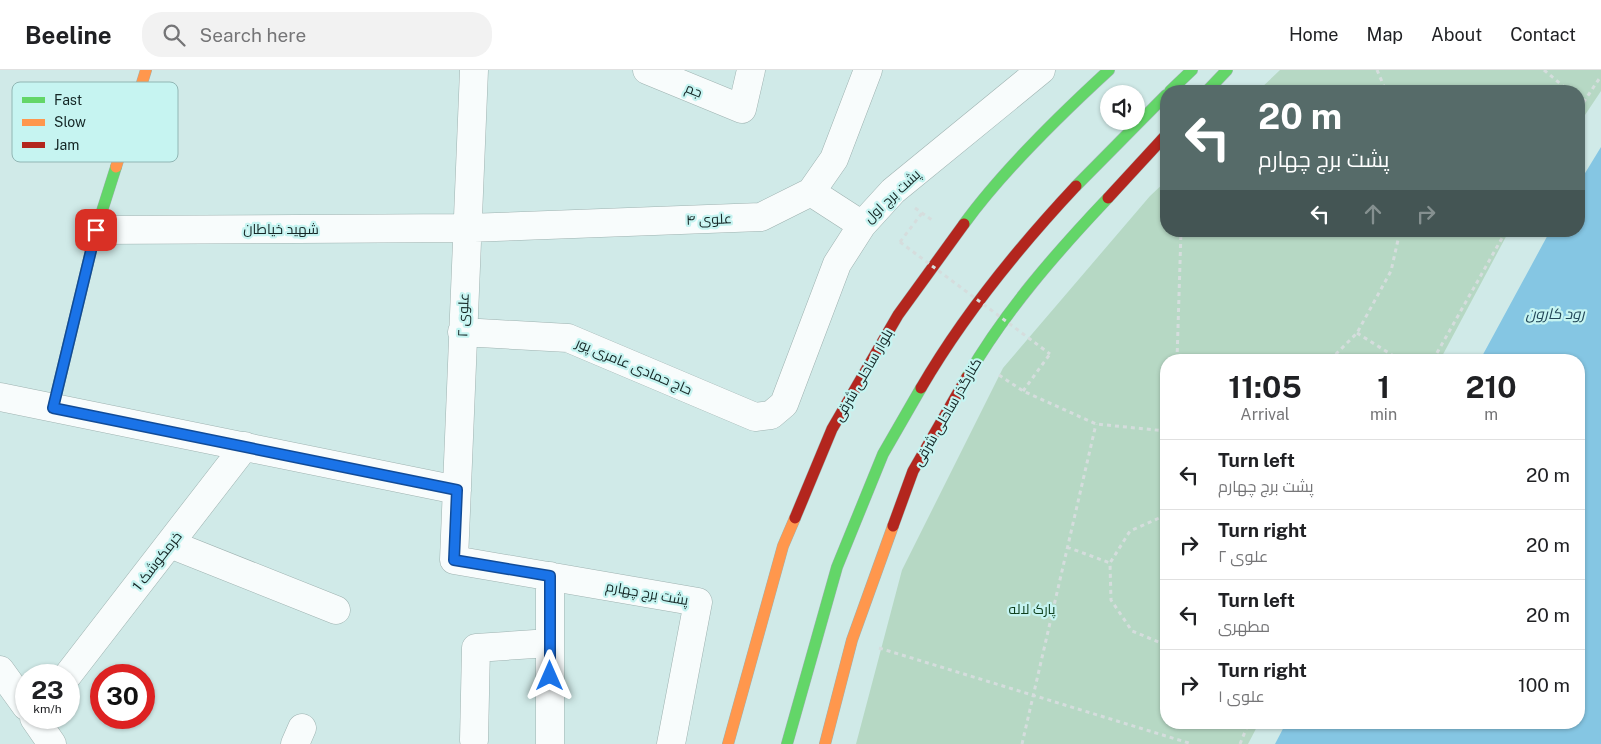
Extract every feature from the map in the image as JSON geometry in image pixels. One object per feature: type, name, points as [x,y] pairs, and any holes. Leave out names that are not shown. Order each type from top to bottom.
[{"type":"main road","points":[[142,82],[146,70]]},
{"type":"main road","name":"بلوار ساحلی شرقی","points":[[728,744],[783,546],[832,429],[898,316],[978,205],[1071,105],[1109,70]]},
{"type":"main road","points":[[1176,85],[1192,70]]},
{"type":"main road","points":[[1213,85],[1227,70]]},
{"type":"main road","points":[[787,744],[837,567],[883,454],[934,365],[1022,244],[1111,148],[1160,101]]},
{"type":"main road","name":"کنارگذر ساحلی شرقی","points":[[825,744],[852,640],[913,470],[977,359],[1046,264],[1160,141]]},
{"type":"main road","points":[[53,408],[96,230],[117,162]]},
{"type":"street","name":"علوی ۲","points":[[454,560],[466,228],[474,70]]},
{"type":"street","name":"جم","points":[[647,70],[742,109],[751,70]]},
{"type":"street","name":"علوی ۴","points":[[466,228],[762,217],[811,192],[834,159],[868,70]]},
{"type":"street","name":"پشت برج اول","points":[[771,415],[784,404],[837,264],[862,224],[894,191],[1040,70]]},
{"type":"street","points":[[811,192],[862,224]]},
{"type":"street","name":"شهید خیاطان","points":[[96,230],[466,228]]},
{"type":"street","name":"حاج حمادی عامری پور","points":[[462,332],[568,338],[755,417],[771,415]]},
{"type":"street","points":[[0,397],[457,490]]},
{"type":"street","name":"خرمکوشک 1","points":[[77,664],[245,446]]},
{"type":"street","points":[[170,544],[336,610]]},
{"type":"street","name":"پشت برج چهارم","points":[[454,560],[698,602],[671,744]]},
{"type":"street","points":[[550,576],[550,744]]},
{"type":"street","points":[[474,740],[476,648],[550,643]]},
{"type":"street","points":[[0,670],[15,690]]},
{"type":"street","points":[[42,729],[52,744]]},
{"type":"path","points":[[1378,70],[1384,85]]},
{"type":"path","points":[[1544,70],[1562,85]]},
{"type":"path","points":[[1585,100],[1601,76]]},
{"type":"path","points":[[922,212],[900,242],[1050,354],[1023,390],[1096,424],[1160,429]]},
{"type":"path","points":[[1177,354],[1181,237]]},
{"type":"path","points":[[1336,354],[1358,333],[1391,271],[1399,237]]},
{"type":"path","points":[[1436,354],[1503,237]]},
{"type":"path","points":[[1358,333],[1391,354]]},
{"type":"path","points":[[1022,744],[1096,424]]},
{"type":"path","points":[[1160,518],[1130,531],[1110,563],[1111,600],[1132,631],[1160,643]]},
{"type":"path","points":[[1067,547],[1110,563]]},
{"type":"path","points":[[852,640],[1192,744]]},
{"type":"path","points":[[1240,744],[1246,729]]},
{"type":"green space","points":[[1280,70],[1601,70],[1601,91],[1585,115],[1585,85],[1264,85]]},
{"type":"green space","name":"پارک لاله","points":[[1160,187],[1160,237],[1506,237],[1443,354],[1160,354],[1160,729],[1256,729],[1248,744],[856,744],[902,570],[1003,368]]},
{"type":"water","name":"رود کارون","points":[[1601,147],[1601,744],[1275,744],[1283,729],[1585,729],[1585,354],[1483,354],[1547,237],[1585,237],[1585,173]]},
{"type":"traffic: fast","points":[[964,224],[1014,163],[1109,70]]},
{"type":"traffic: fast","points":[[1176,85],[1192,70]]},
{"type":"traffic: fast","points":[[1213,85],[1227,70]]},
{"type":"traffic: fast","points":[[1076,186],[1160,101]]},
{"type":"traffic: fast","points":[[53,408],[96,230],[116,167]]},
{"type":"traffic: fast","points":[[967,377],[998,329],[1032,283],[1108,198]]},
{"type":"traffic: fast","points":[[787,744],[837,567],[883,454],[921,388]]},
{"type":"traffic: slow","points":[[142,82],[146,70]]},
{"type":"traffic: slow","points":[[116,167],[118,162]]},
{"type":"traffic: slow","points":[[728,744],[783,546],[795,518]]},
{"type":"traffic: slow","points":[[825,744],[852,640],[893,526]]},
{"type":"traffic: jam","points":[[1108,198],[1160,142]]},
{"type":"traffic: jam","points":[[921,388],[955,334],[993,282],[1033,233],[1076,186]]},
{"type":"traffic: jam","points":[[795,518],[832,429],[898,315],[964,224]]},
{"type":"traffic: jam","points":[[893,526],[913,471],[967,377]]},
{"type":"route","points":[[96,230],[53,408],[457,490],[454,560],[550,576],[550,676]]}]
